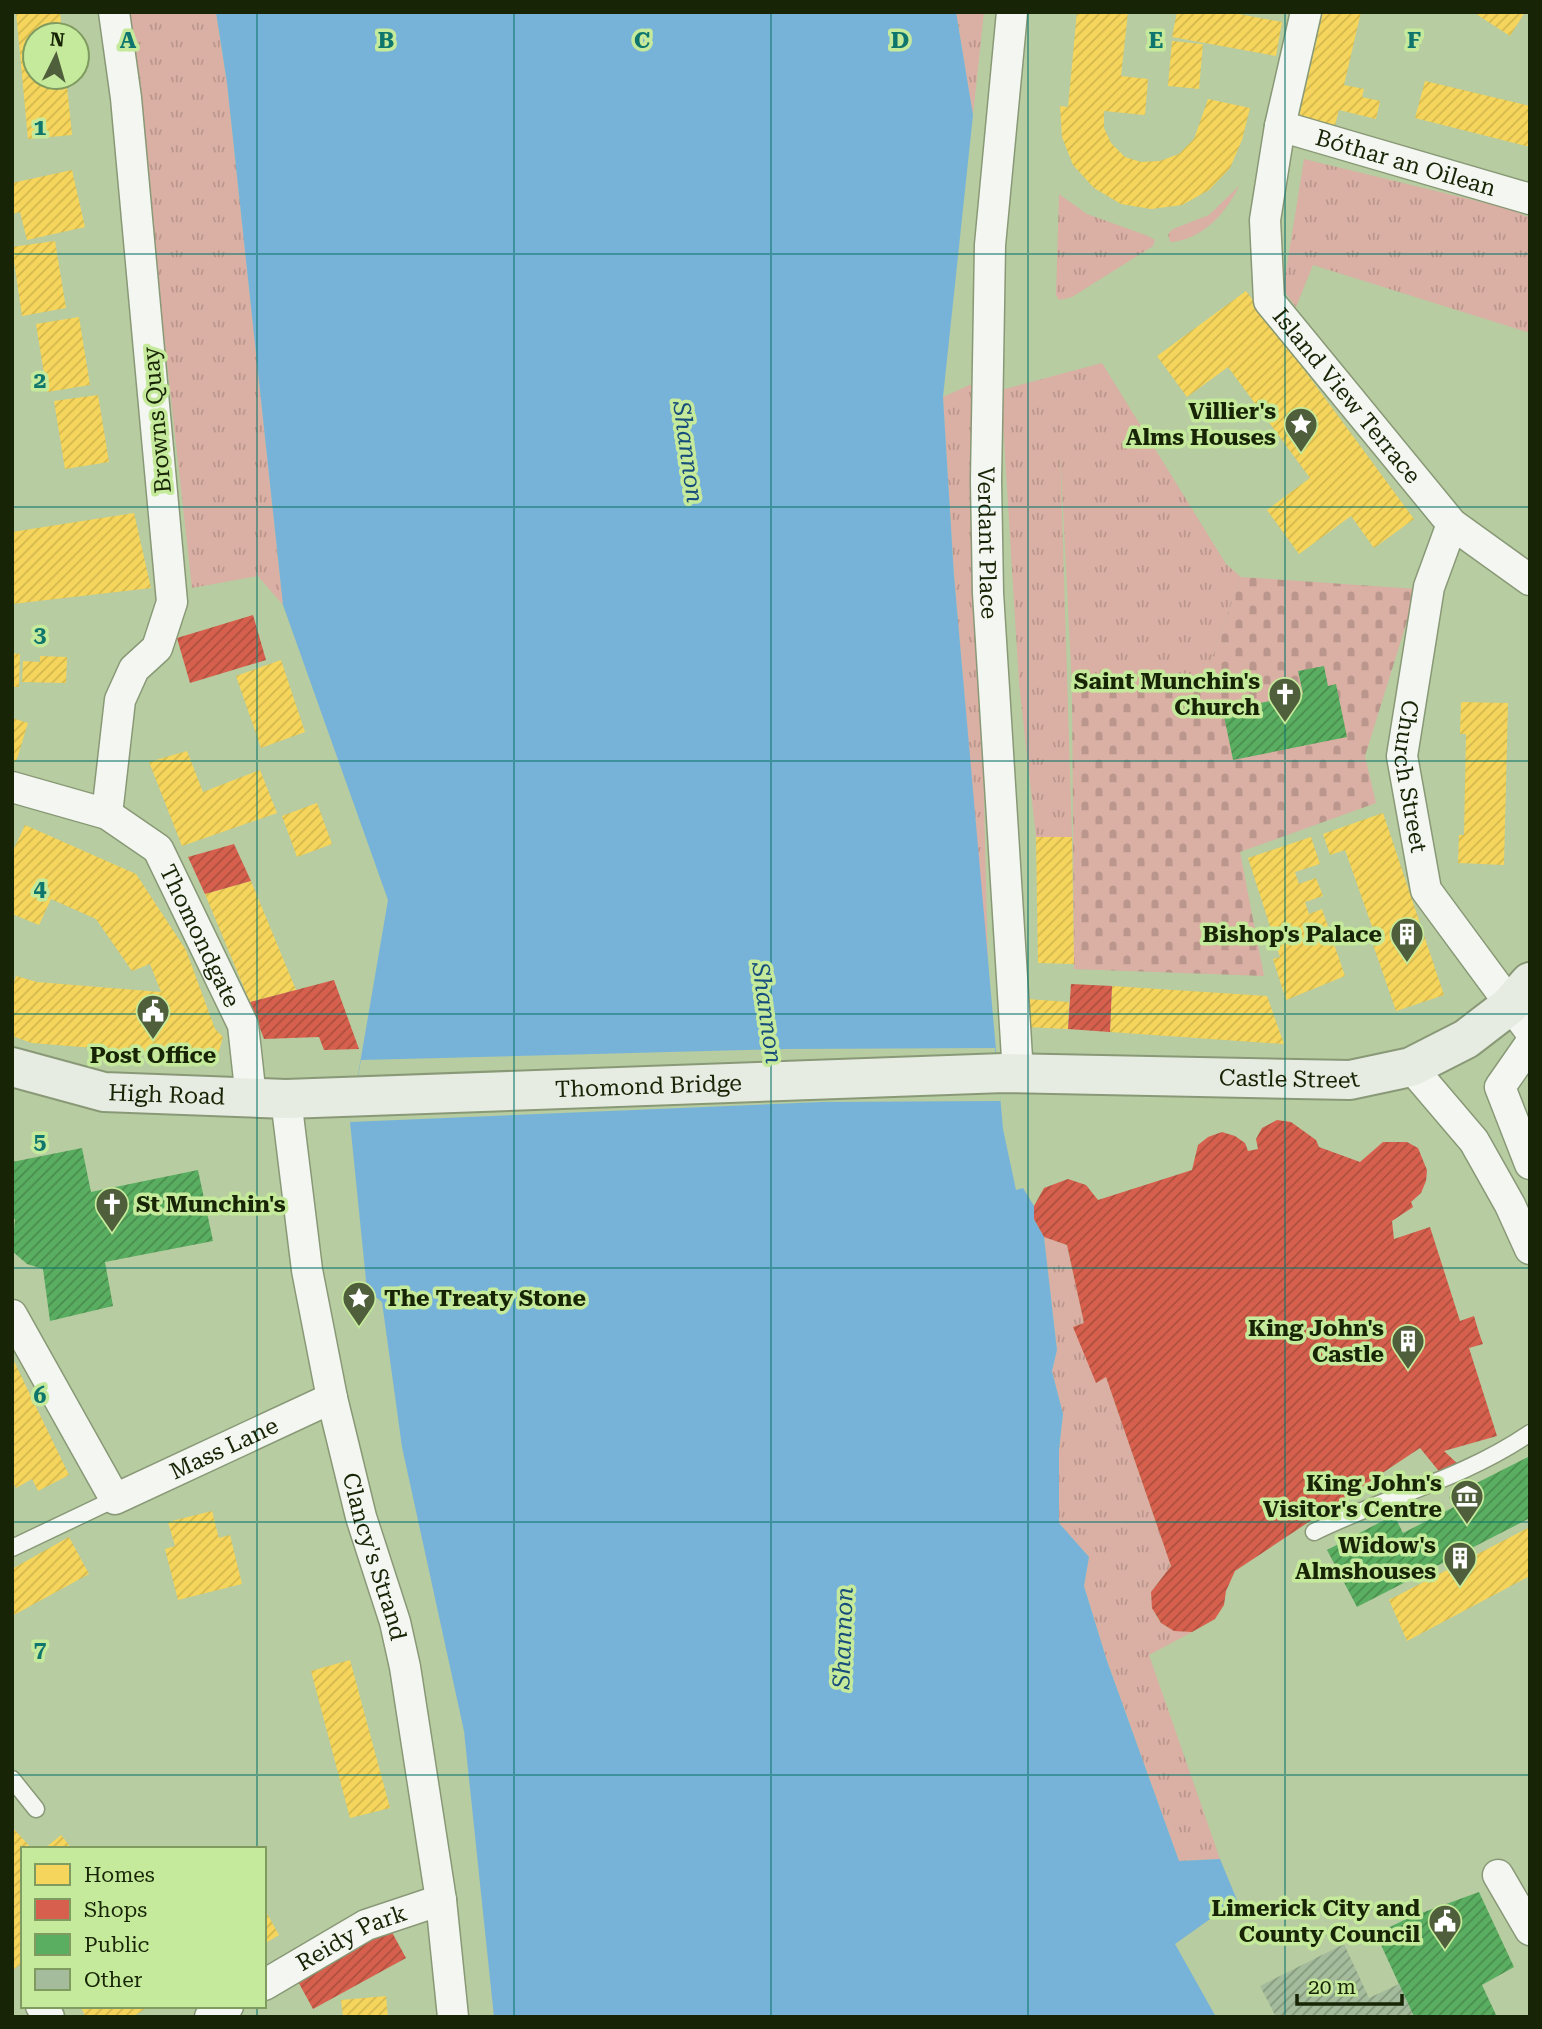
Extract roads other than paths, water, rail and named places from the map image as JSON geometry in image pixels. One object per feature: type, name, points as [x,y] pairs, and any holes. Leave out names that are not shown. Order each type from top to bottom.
[{"type":"main road","name":"Castle Street","points":[[1011,1074],[1350,1080],[1411,1067],[1523,1006]]},
{"type":"main road","name":"High Road","points":[[12,1067],[104,1092],[286,1098]]},
{"type":"main road","name":"Thomond Bridge","points":[[286,1098],[1011,1074]]},
{"type":"street","name":"Browns Quay","points":[[107,814],[120,701],[134,669],[157,648],[172,602],[126,98],[114,12]]},
{"type":"street","name":"Verdant Place","points":[[1011,1074],[988,593],[988,341],[990,245],[1012,12]]},
{"type":"street","name":"Island View Terrace","points":[[1306,12],[1280,126],[1265,220],[1269,301],[1452,524],[1530,580]]},
{"type":"street","name":"Bóthar an Oilean","points":[[1280,126],[1530,199]]},
{"type":"street","name":"Church Street","points":[[1452,524],[1429,587],[1402,756],[1426,890],[1523,1006]]},
{"type":"street","name":"Thomondgate","points":[[12,788],[107,814],[158,849],[243,1025],[286,1098]]},
{"type":"street","points":[[1530,1044],[1500,1087],[1530,1164]]},
{"type":"street","points":[[1411,1067],[1474,1141],[1510,1205],[1530,1249]]},
{"type":"street","name":"Clancy's Strand","points":[[286,1098],[307,1270],[332,1398],[361,1517],[395,1622],[405,1667],[441,1900],[453,2017]]},
{"type":"street","points":[[12,1315],[115,1499]]},
{"type":"street","name":"Mass Lane","points":[[115,1499],[332,1398]]},
{"type":"street","points":[[1498,1875],[1530,1930]]},
{"type":"street","name":"Reidy Park","points":[[266,1984],[366,1926],[441,1900]]},
{"type":"lane","points":[[1314,1532],[1346,1516],[1436,1485],[1505,1450],[1530,1433]]},
{"type":"lane","points":[[12,1548],[115,1499]]},
{"type":"lane","points":[[12,1779],[36,1809]]},
{"type":"water","name":"Shannon","points":[[216,12],[956,12],[973,115],[943,397],[954,576],[1003,1129],[1016,1190],[1023,1188],[1034,1206],[1034,1219],[1044,1237],[1057,1350],[1052,1371],[1063,1414],[1059,1450],[1059,1523],[1089,1557],[1084,1586],[1107,1661],[1179,1861],[1220,1859],[1237,1900],[1175,1944],[1216,2017],[494,2017],[464,1731],[402,1447],[382,1302],[367,1290],[350,1122],[388,900],[283,605],[227,83]]},
{"type":"place","name":"Villier's Alms Houses","points":[[1301,454]]},
{"type":"place","name":"Saint Munchin's Church","points":[[1285,724]]},
{"type":"place","name":"Bishop's Palace","points":[[1407,964]]},
{"type":"place","name":"Post Office","points":[[153,1041]]},
{"type":"place","name":"St Munchin's","points":[[112,1234]]},
{"type":"place","name":"The Treaty Stone","points":[[359,1328]]},
{"type":"place","name":"King John's Castle","points":[[1408,1371]]},
{"type":"place","name":"King John's Visitor's Centre","points":[[1467,1526]]},
{"type":"place","name":"Widow's Almshouses","points":[[1460,1588]]},
{"type":"place","name":"Limerick City and County Council","points":[[1445,1951]]}]
